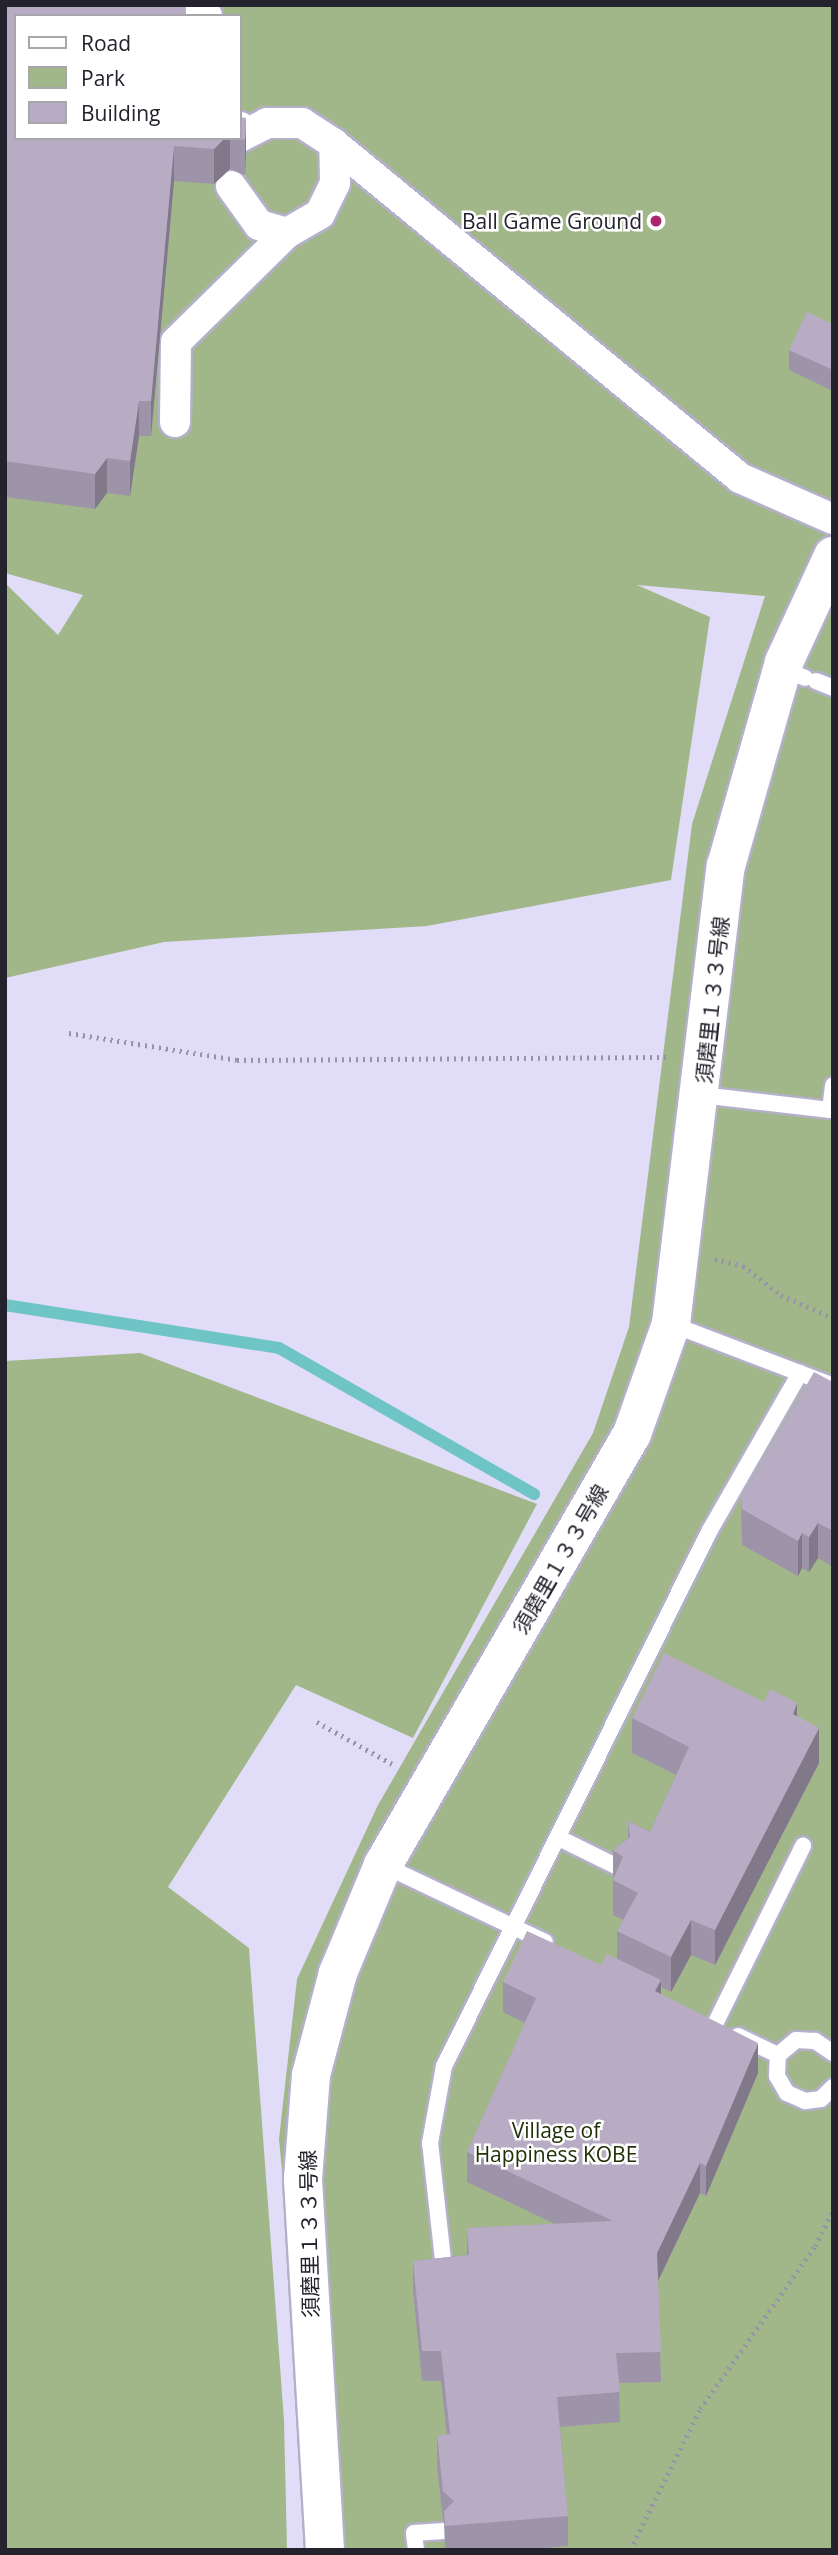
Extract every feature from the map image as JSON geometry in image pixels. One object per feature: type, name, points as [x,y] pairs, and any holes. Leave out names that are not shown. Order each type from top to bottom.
[{"type":"street","points":[[242,136],[267,123],[302,123],[334,144],[740,478],[833,519]]},
{"type":"street","points":[[174,422],[176,342],[287,233],[320,214],[335,183],[334,144]]},
{"type":"street","points":[[231,186],[259,225],[287,233]]},
{"type":"street","name":"須磨里１３３号線","points":[[325,2550],[303,2179],[311,2075],[338,1973],[383,1865],[632,1434],[671,1324],[701,1095],[726,866],[801,676],[833,556]]},
{"type":"lane","points":[[801,676],[833,688]]},
{"type":"lane","points":[[701,1095],[830,1110],[833,1085]]},
{"type":"lane","points":[[671,1324],[833,1386]]},
{"type":"lane","points":[[445,2278],[430,2143],[444,2066],[710,1531],[800,1373]]},
{"type":"lane","points":[[559,1838],[620,1868]]},
{"type":"lane","points":[[778,2055],[709,2021],[803,1846]]},
{"type":"lane","points":[[383,1865],[565,1951]]},
{"type":"lane","points":[[833,2053],[816,2041],[796,2040],[778,2055],[777,2076],[787,2093],[805,2101],[821,2099],[833,2087]]},
{"type":"lane","points":[[416,2550],[414,2533],[444,2530]]},
{"type":"path","points":[[69,1033],[237,1059],[678,1057]]},
{"type":"path","points":[[715,1259],[743,1266],[781,1295],[833,1318]]},
{"type":"path","points":[[317,1722],[404,1770]]},
{"type":"path","points":[[630,2550],[700,2409],[815,2246],[833,2210]]},
{"type":"green space","name":"Village of Happiness KOBE","points":[[5,5],[833,5],[833,2550],[318,2550],[279,2139],[297,1979],[378,1805],[593,1433],[629,1327],[692,824],[765,596],[637,585],[710,617],[671,880],[427,926],[164,942],[5,978],[5,583],[58,635],[83,595],[5,573]]},
{"type":"green space","points":[[140,1353],[537,1504],[413,1738],[296,1685],[168,1887],[249,1948],[284,2420],[287,2550],[5,2550],[5,1361]]},
{"type":"building","points":[[8,5],[186,5],[186,14],[14,14],[14,140],[223,140],[214,149],[174,146],[151,401],[139,401],[130,461],[107,458],[95,474],[5,461],[5,34]]},
{"type":"building","points":[[242,117],[246,118],[245,140],[242,139]]},
{"type":"building","points":[[807,312],[833,324],[833,370],[789,350]]},
{"type":"building","points":[[814,1372],[833,1382],[833,1531],[818,1523],[809,1537],[802,1533],[798,1541],[742,1509],[741,1498]]},
{"type":"building","points":[[664,1653],[764,1702],[770,1689],[797,1703],[793,1714],[819,1728],[715,1930],[691,1920],[671,1957],[617,1931],[638,1893],[613,1880],[623,1857],[613,1850],[630,1837],[628,1821],[650,1832],[689,1747],[632,1718]]},
{"type":"building","points":[[527,1931],[601,1965],[607,1954],[661,1980],[655,1991],[758,2043],[706,2166],[700,2163],[657,2253],[661,2352],[616,2353],[620,2392],[557,2397],[568,2516],[445,2526],[444,2511],[454,2501],[443,2491],[437,2435],[450,2434],[441,2351],[422,2351],[413,2261],[469,2255],[467,2228],[613,2221],[467,2152],[536,1998],[503,1982]]},
{"type":"waterway","points":[[5,1305],[279,1348],[534,1494]]},
{"type":"place","name":"Ball Game Ground","points":[[656,221]]}]
